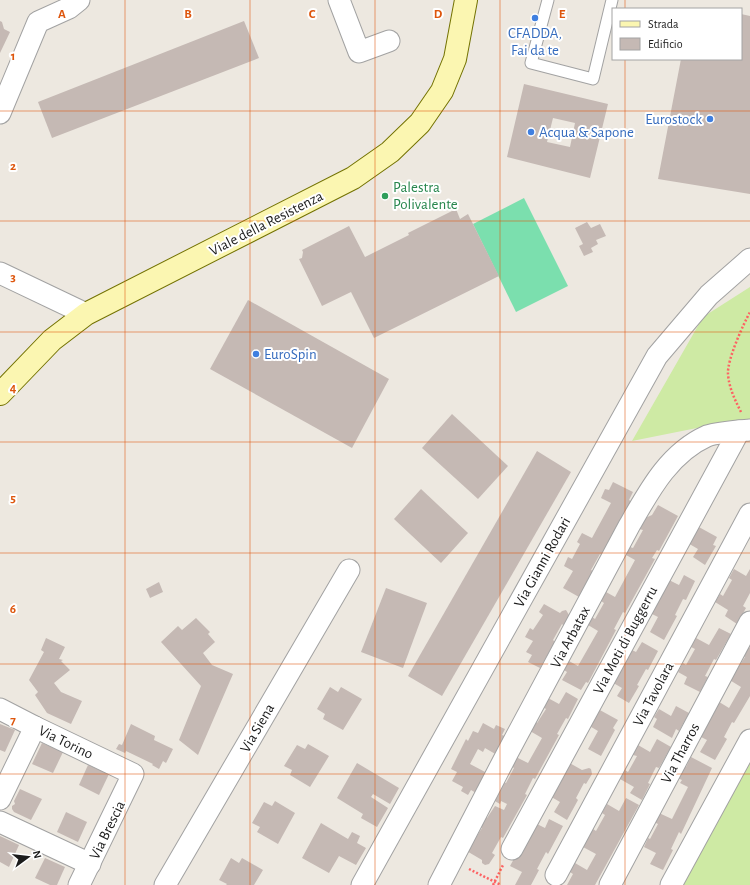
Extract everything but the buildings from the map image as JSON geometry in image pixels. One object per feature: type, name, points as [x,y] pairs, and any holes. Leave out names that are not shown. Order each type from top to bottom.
[{"type":"main road","name":"Viale della Resistenza","points":[[0,394],[52,340],[86,314],[353,178],[390,152],[420,123],[442,91],[456,59],[466,0]]},
{"type":"street","points":[[0,113],[38,22],[69,8],[79,0]]},
{"type":"street","points":[[339,0],[359,52],[389,41]]},
{"type":"street","name":"Via Gianni Rodari","points":[[362,885],[657,356],[709,295],[750,259]]},
{"type":"street","points":[[0,273],[86,314]]},
{"type":"street","name":"Via Moti di Buggerru","points":[[512,849],[744,425]]},
{"type":"street","name":"Via Arbatax","points":[[439,885],[508,752],[650,491],[668,464],[691,445],[709,436],[744,425]]},
{"type":"street","name":"Via Tavolara","points":[[556,875],[750,514]]},
{"type":"street","name":"Via Siena","points":[[165,885],[349,570]]},
{"type":"street","name":"Via Tharros","points":[[610,885],[750,622]]},
{"type":"street","name":"Via Torino","points":[[0,709],[133,774]]},
{"type":"street","points":[[0,799],[35,727]]},
{"type":"street","points":[[671,885],[750,740]]},
{"type":"street","name":"Via Brescia","points":[[79,885],[133,774]]},
{"type":"street","points":[[0,822],[90,864]]},
{"type":"lane","points":[[548,0],[531,63],[593,78],[612,0]]},
{"type":"path","points":[[744,425],[731,392],[728,372],[741,328],[750,312]]},
{"type":"path","points":[[453,860],[501,885]]},
{"type":"green space","points":[[524,198],[568,286],[516,312],[473,224]]},
{"type":"green space","points":[[750,287],[750,421],[712,425],[632,441],[703,317]]},
{"type":"green space","points":[[750,749],[750,885],[683,885]]},
{"type":"place","name":"CFADDA, Fai da te","points":[[535,18]]},
{"type":"place","name":"Eurostock","points":[[710,119]]},
{"type":"place","name":"Acqua & Sapone","points":[[531,132]]},
{"type":"place","name":"Palestra Polivalente","points":[[385,196]]},
{"type":"place","name":"EuroSpin","points":[[256,354]]}]
